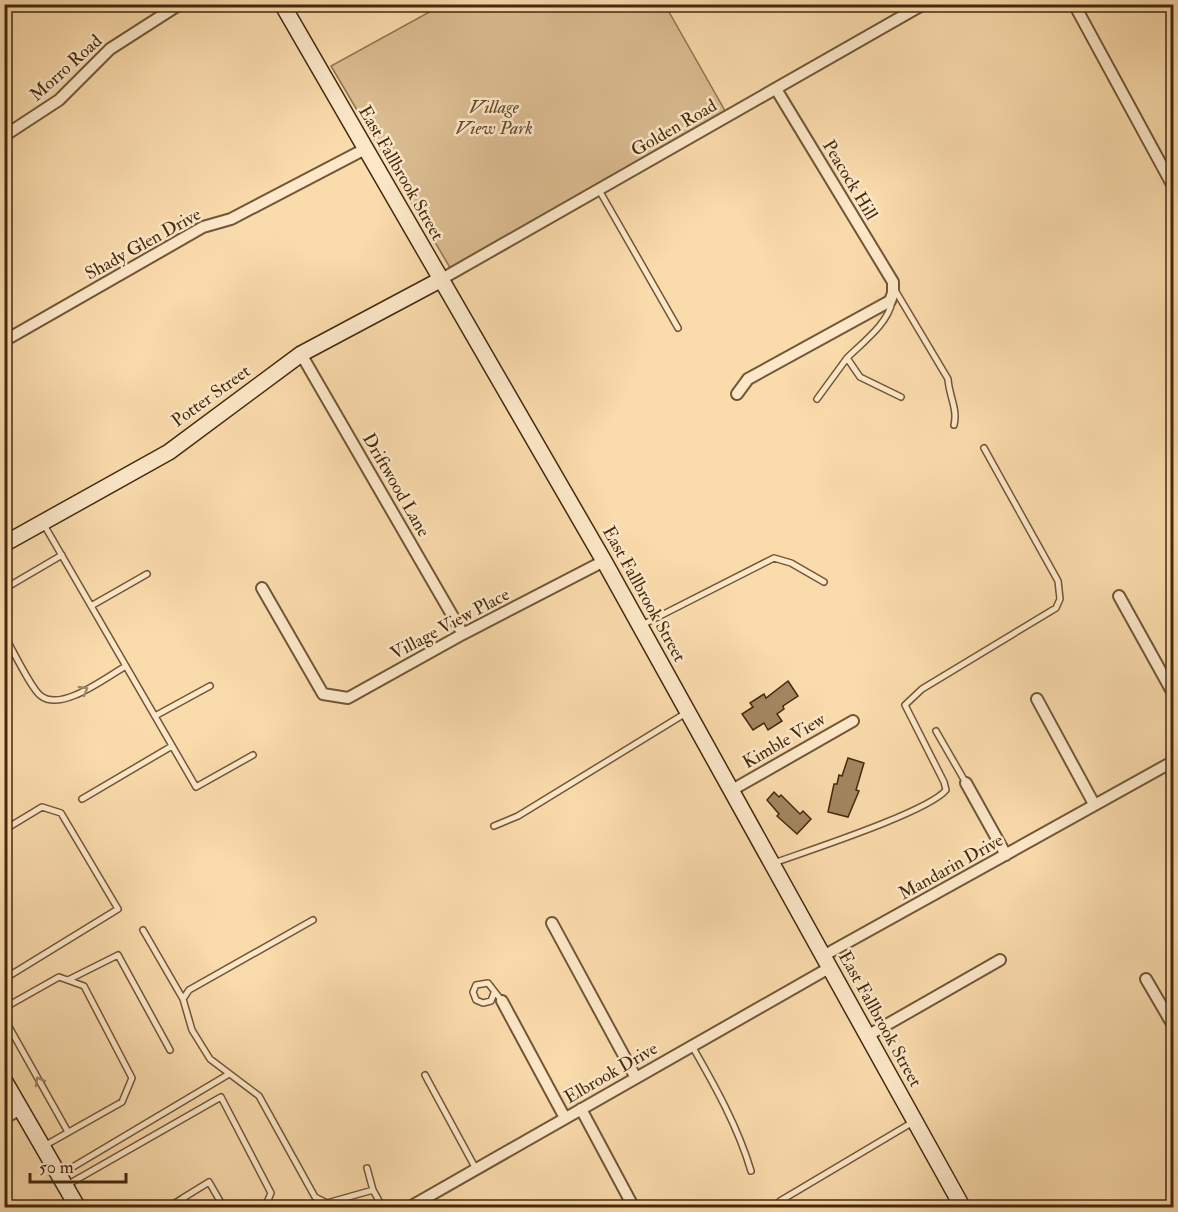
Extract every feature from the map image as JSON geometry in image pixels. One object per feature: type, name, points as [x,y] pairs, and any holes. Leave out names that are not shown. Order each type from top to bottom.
[{"type":"main road","name":"East Fallbrook Street","points":[[282,4],[604,561],[963,1208]]},
{"type":"main road","name":"Potter Street","points":[[4,544],[169,452],[301,354],[441,279]]},
{"type":"main road","points":[[4,1080],[78,1208]]},
{"type":"street","name":"Morro Road","points":[[4,136],[59,100],[110,49],[180,4]]},
{"type":"street","name":"Golden Road","points":[[441,279],[924,4]]},
{"type":"street","points":[[1074,4],[1173,188]]},
{"type":"street","name":"Peacock Hill","points":[[776,89],[894,282],[894,291]]},
{"type":"street","name":"Shady Glen Drive","points":[[4,341],[203,227],[231,219],[365,149]]},
{"type":"street","points":[[736,394],[748,379],[890,301],[894,291]]},
{"type":"street","name":"Driftwood Lane","points":[[301,354],[463,634]]},
{"type":"street","name":"Village View Place","points":[[262,588],[323,694],[348,698],[463,634],[604,561]]},
{"type":"street","points":[[1119,596],[1173,695]]},
{"type":"street","points":[[1037,699],[1094,804]]},
{"type":"street","name":"Kimble View","points":[[732,790],[853,721]]},
{"type":"street","name":"Mandarin Drive","points":[[826,962],[1094,804],[1173,761]]},
{"type":"street","points":[[966,783],[1006,855]]},
{"type":"street","points":[[552,923],[636,1077]]},
{"type":"street","points":[[867,1036],[1000,960]]},
{"type":"street","name":"Elbrook Drive","points":[[408,1208],[692,1046],[826,962]]},
{"type":"street","points":[[1146,979],[1173,1027]]},
{"type":"street","points":[[498,997],[566,1118]]},
{"type":"street","points":[[4,1118],[21,1109]]},
{"type":"street","points":[[581,1109],[634,1208]]},
{"type":"lane","points":[[599,190],[678,328]]},
{"type":"lane","points":[[817,399],[847,358],[874,331],[891,308],[894,291]]},
{"type":"lane","points":[[894,291],[948,379],[949,393],[957,414],[954,425]]},
{"type":"lane","points":[[847,358],[860,377],[901,396]]},
{"type":"lane","points":[[772,864],[909,812],[940,797],[946,790],[944,782],[905,705],[922,689],[1056,608],[1060,599],[1058,580],[984,448]]},
{"type":"lane","points":[[42,522],[196,787],[253,755]]},
{"type":"lane","points":[[4,589],[62,555]]},
{"type":"lane","points":[[640,626],[774,558],[791,563],[824,582]]},
{"type":"lane","points":[[91,606],[147,574]]},
{"type":"lane","points":[[4,635],[40,696],[50,701],[67,700],[126,666]]},
{"type":"lane","points":[[155,716],[210,686]]},
{"type":"lane","points":[[494,826],[518,816],[688,711]]},
{"type":"lane","points":[[936,731],[966,783]]},
{"type":"lane","points":[[82,799],[172,746]]},
{"type":"lane","points":[[4,830],[42,807],[61,813],[118,909],[4,979]]},
{"type":"lane","points":[[183,999],[189,990],[313,920]]},
{"type":"lane","points":[[143,930],[183,999],[192,1030],[210,1059],[259,1096],[315,1197],[327,1203],[373,1190]]},
{"type":"lane","points":[[68,980],[118,954],[170,1050]]},
{"type":"lane","points":[[4,1008],[59,977],[84,986],[132,1078],[122,1102],[42,1146]]},
{"type":"lane","points":[[4,1018],[68,1132]]},
{"type":"lane","points":[[692,1046],[731,1118],[744,1146],[751,1172]]},
{"type":"lane","points":[[62,1181],[229,1074]]},
{"type":"lane","points":[[425,1075],[476,1169]]},
{"type":"lane","points":[[62,1181],[221,1097],[271,1193],[265,1207],[260,1208]]},
{"type":"lane","points":[[774,1208],[780,1201],[915,1121]]},
{"type":"lane","points":[[367,1168],[373,1190],[383,1208]]},
{"type":"lane","points":[[167,1208],[209,1182],[224,1208]]},
{"type":"lane","points":[[183,1198],[188,1208]]},
{"type":"green space","name":"Village View Park","points":[[442,5],[665,5],[728,116],[452,271],[331,66]]},
{"type":"building","points":[[788,681],[798,696],[783,706],[784,709],[777,714],[782,721],[768,730],[764,723],[753,730],[742,714],[753,707],[750,703],[764,694],[766,698]]},
{"type":"building","points":[[848,758],[864,763],[856,790],[859,791],[848,817],[828,812],[834,784],[837,784],[839,775],[842,776]]},
{"type":"building","points":[[774,792],[779,797],[781,795],[800,814],[803,811],[811,819],[797,834],[777,816],[779,814],[767,800]]}]
